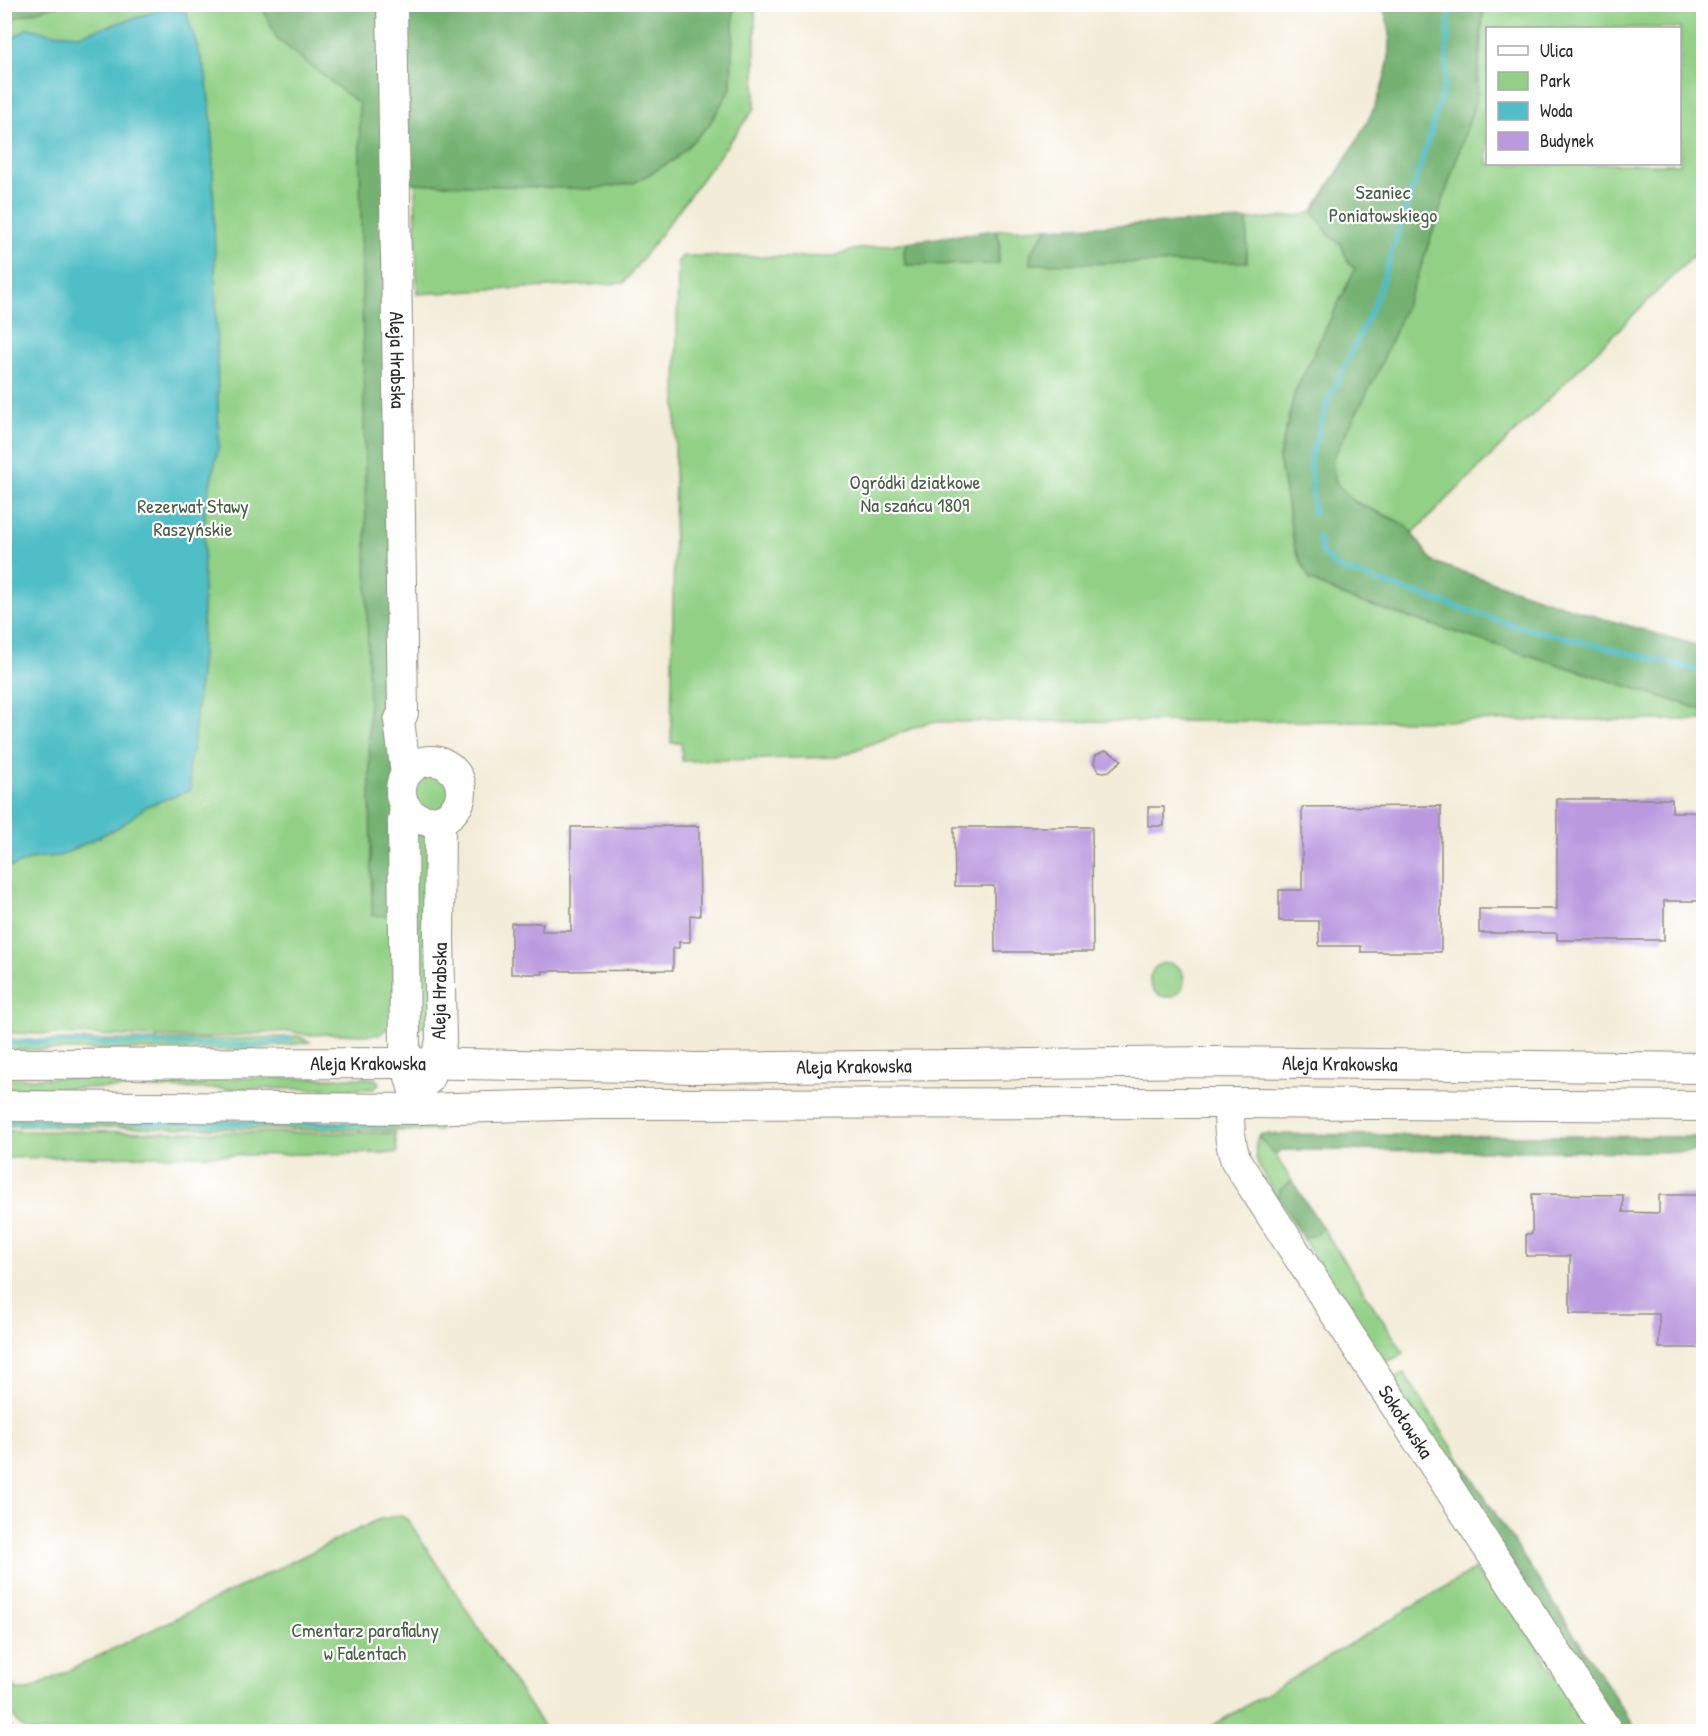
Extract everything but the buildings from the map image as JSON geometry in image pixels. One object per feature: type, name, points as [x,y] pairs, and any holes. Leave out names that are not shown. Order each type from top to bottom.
[{"type":"main road","name":"Aleja Hrabska","points":[[393,4],[403,713],[399,721],[406,774]]},
{"type":"main road","name":"Aleja Hrabska","points":[[403,713],[408,719],[417,742],[433,761]]},
{"type":"main road","points":[[433,761],[441,762],[453,770],[460,783],[461,791],[457,806],[452,813],[440,820],[422,820],[405,808],[400,789],[406,774],[418,764],[433,761]]},
{"type":"main road","name":"Aleja Hrabska","points":[[405,808],[403,821],[419,1064],[419,1109]]},
{"type":"main road","name":"Aleja Hrabska","points":[[419,1064],[441,1042],[440,820]]},
{"type":"main road","name":"Aleja Krakowska","points":[[4,1064],[419,1064],[696,1068],[1213,1062],[1704,1068]]},
{"type":"main road","points":[[457,1107],[456,1089],[460,1079],[486,1066]]},
{"type":"main road","name":"Aleja Krakowska","points":[[4,1106],[419,1109],[594,1104],[1229,1103],[1704,1106]]},
{"type":"main road","name":"Sokołowska","points":[[1229,1103],[1228,1129],[1236,1161],[1608,1731]]},
{"type":"green space","points":[[5,4],[57,4],[57,5],[5,21]]},
{"type":"green space","name":"Rezerwat Stawy Raszyńskie","points":[[5,5],[380,5],[382,915],[396,915],[394,1023],[379,1035],[307,1035],[290,1031],[205,1038],[5,1033]]},
{"type":"green space","points":[[261,5],[385,5],[396,915],[372,916],[359,104],[277,39]]},
{"type":"green space","points":[[404,5],[734,5],[731,88],[709,125],[674,160],[634,183],[591,189],[409,183]]},
{"type":"green space","points":[[412,5],[755,5],[755,108],[624,283],[417,294]]},
{"type":"green space","name":"Szaniec Poniatowskiego","points":[[1382,5],[1483,5],[1476,100],[1419,273],[1378,372],[1332,460],[1336,483],[1355,502],[1406,525],[1433,562],[1591,615],[1703,647],[1703,710],[1350,599],[1310,580],[1295,549],[1279,458],[1295,392],[1355,269],[1348,262],[1341,244],[1330,236],[1313,211],[1364,128],[1383,83],[1389,60],[1390,36]]},
{"type":"green space","points":[[1484,5],[1703,5],[1703,246],[1413,533],[1395,519],[1353,500],[1344,493],[1336,482],[1331,461],[1419,273],[1476,100]]},
{"type":"green space","name":"Ogródki działkowe Na szańcu 1809","points":[[1313,211],[1330,236],[1341,244],[1348,262],[1355,269],[1295,392],[1279,458],[1295,549],[1310,580],[1350,599],[1704,710],[1703,720],[929,722],[837,757],[682,761],[681,743],[671,743],[678,261],[683,256],[831,257],[853,250],[908,242],[904,251],[1000,249],[1000,241],[995,230],[1048,228],[1037,243],[1247,262],[1247,220],[1304,215]]},
{"type":"green space","points":[[1247,220],[1247,262],[1030,264],[1031,252],[1048,228]]},
{"type":"green space","points":[[995,230],[1000,241],[998,264],[905,265],[904,251],[908,242]]},
{"type":"green space","points":[[431,773],[445,778],[450,792],[445,806],[431,811],[417,806],[412,792],[417,778]]},
{"type":"green space","points":[[413,822],[427,827],[433,1027],[414,1027]]},
{"type":"green space","points":[[1167,963],[1179,968],[1184,980],[1179,992],[1167,997],[1155,992],[1150,980],[1155,968]]},
{"type":"green space","points":[[298,1036],[310,1042],[248,1050],[5,1050],[5,1040],[216,1040]]},
{"type":"green space","points":[[5,1078],[369,1078],[376,1079],[379,1084],[374,1089],[5,1088]]},
{"type":"green space","points":[[5,1117],[429,1123],[440,1126],[440,1131],[5,1126]]},
{"type":"green space","points":[[4,1131],[395,1133],[397,1153],[5,1158]]},
{"type":"green space","points":[[1262,1134],[1703,1137],[1704,1152],[1281,1150],[1276,1156],[1258,1136]]},
{"type":"green space","points":[[1258,1136],[1276,1156],[1292,1181],[1285,1185],[1277,1198],[1257,1161]]},
{"type":"green space","points":[[1292,1181],[1322,1227],[1314,1235],[1303,1239],[1278,1198],[1280,1190]]},
{"type":"green space","points":[[1322,1227],[1404,1353],[1396,1358],[1381,1362],[1303,1239],[1314,1235]]},
{"type":"green space","points":[[1404,1373],[1465,1467],[1453,1475],[1395,1384],[1396,1378]]},
{"type":"green space","points":[[1465,1467],[1637,1731],[1620,1731],[1453,1475]]},
{"type":"green space","name":"Cmentarz parafialny w Falentach","points":[[400,1515],[408,1520],[546,1731],[26,1732],[5,1707],[5,1675],[17,1690],[29,1690],[377,1520]]},
{"type":"green space","points":[[1475,1569],[1484,1583],[1492,1577],[1592,1732],[1202,1732]]},
{"type":"water","points":[[170,7],[186,12],[206,74],[212,125],[219,446],[205,506],[202,654],[193,747],[188,767],[191,790],[147,806],[119,827],[60,856],[34,858],[11,867],[4,854],[5,43],[28,28],[50,33],[79,35]]},
{"type":"waterway","points":[[1314,515],[1310,460],[1327,403],[1376,300],[1427,145],[1445,82],[1450,4]]},
{"type":"waterway","points":[[1318,536],[1322,553],[1337,568],[1513,625],[1704,673]]},
{"type":"waterway","points":[[4,1043],[257,1045],[291,1039]]},
{"type":"waterway","points":[[4,1121],[401,1125]]}]
